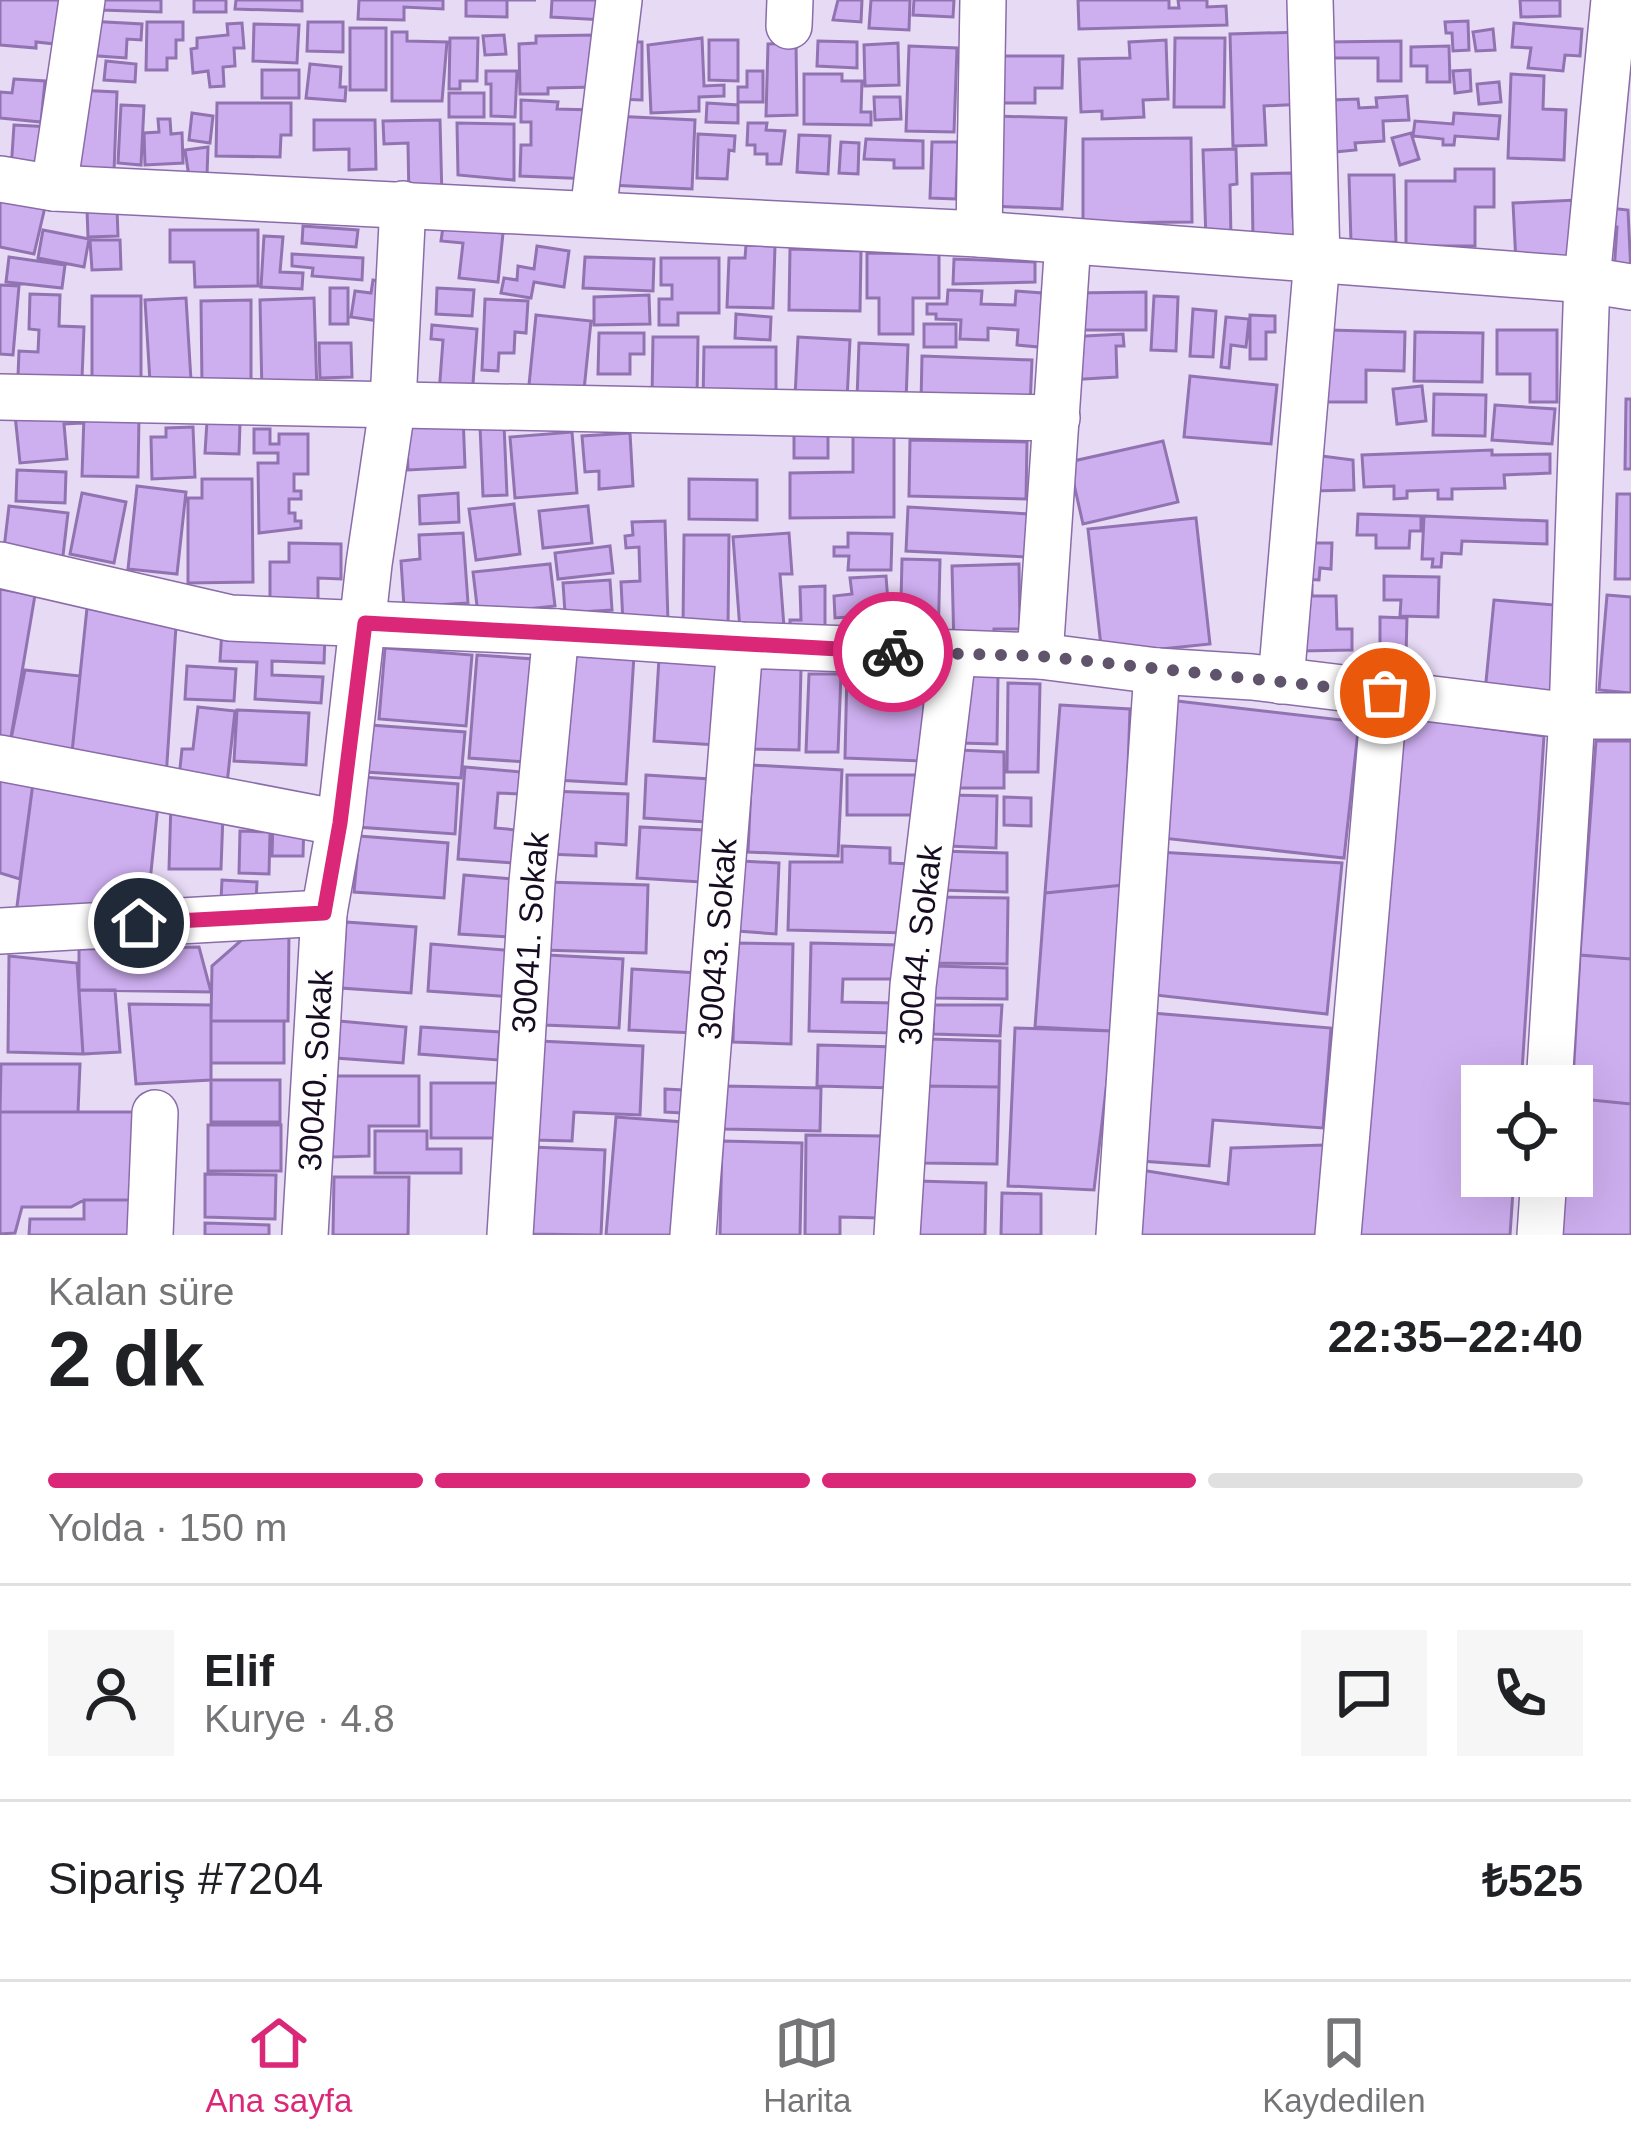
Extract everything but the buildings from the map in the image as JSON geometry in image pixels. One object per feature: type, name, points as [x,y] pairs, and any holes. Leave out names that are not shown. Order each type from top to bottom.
[{"type":"street","points":[[54,188],[82,0]]},
{"type":"street","points":[[592,213],[619,0]]},
{"type":"street","points":[[979,234],[982,0]]},
{"type":"street","points":[[1281,680],[1317,260],[1310,0]]},
{"type":"street","points":[[1550,1065],[1572,716],[1609,283],[1614,0]]},
{"type":"street","points":[[0,179],[54,188],[979,234],[1609,283]]},
{"type":"street","name":"30040. Sokak","points":[[305,1235],[324,913],[340,823],[393,402],[403,204]]},
{"type":"street","points":[[1040,656],[1068,241]]},
{"type":"street","points":[[0,397],[1057,418]]},
{"type":"street","points":[[0,565],[230,618],[1040,656],[1572,716],[1631,716]]},
{"type":"street","name":"30041. Sokak","points":[[510,1235],[532,882],[556,632]]},
{"type":"street","name":"30043. Sokak","points":[[693,1235],[740,645]]},
{"type":"street","name":"30044. Sokak","points":[[897,1235],[914,986],[953,655]]},
{"type":"street","points":[[1119,1235],[1157,671]]},
{"type":"street","points":[[1338,1235],[1385,693]]},
{"type":"street","points":[[0,758],[340,823]]},
{"type":"street","points":[[0,931],[324,913]]},
{"type":"street","points":[[150,1235],[155,1113]]},
{"type":"street","points":[[1540,1235],[1543,1197]]},
{"type":"way so far","points":[[893,652],[1040,656],[1385,693]]},
{"type":"route","points":[[139,923],[324,913],[365,623],[893,652]]}]
